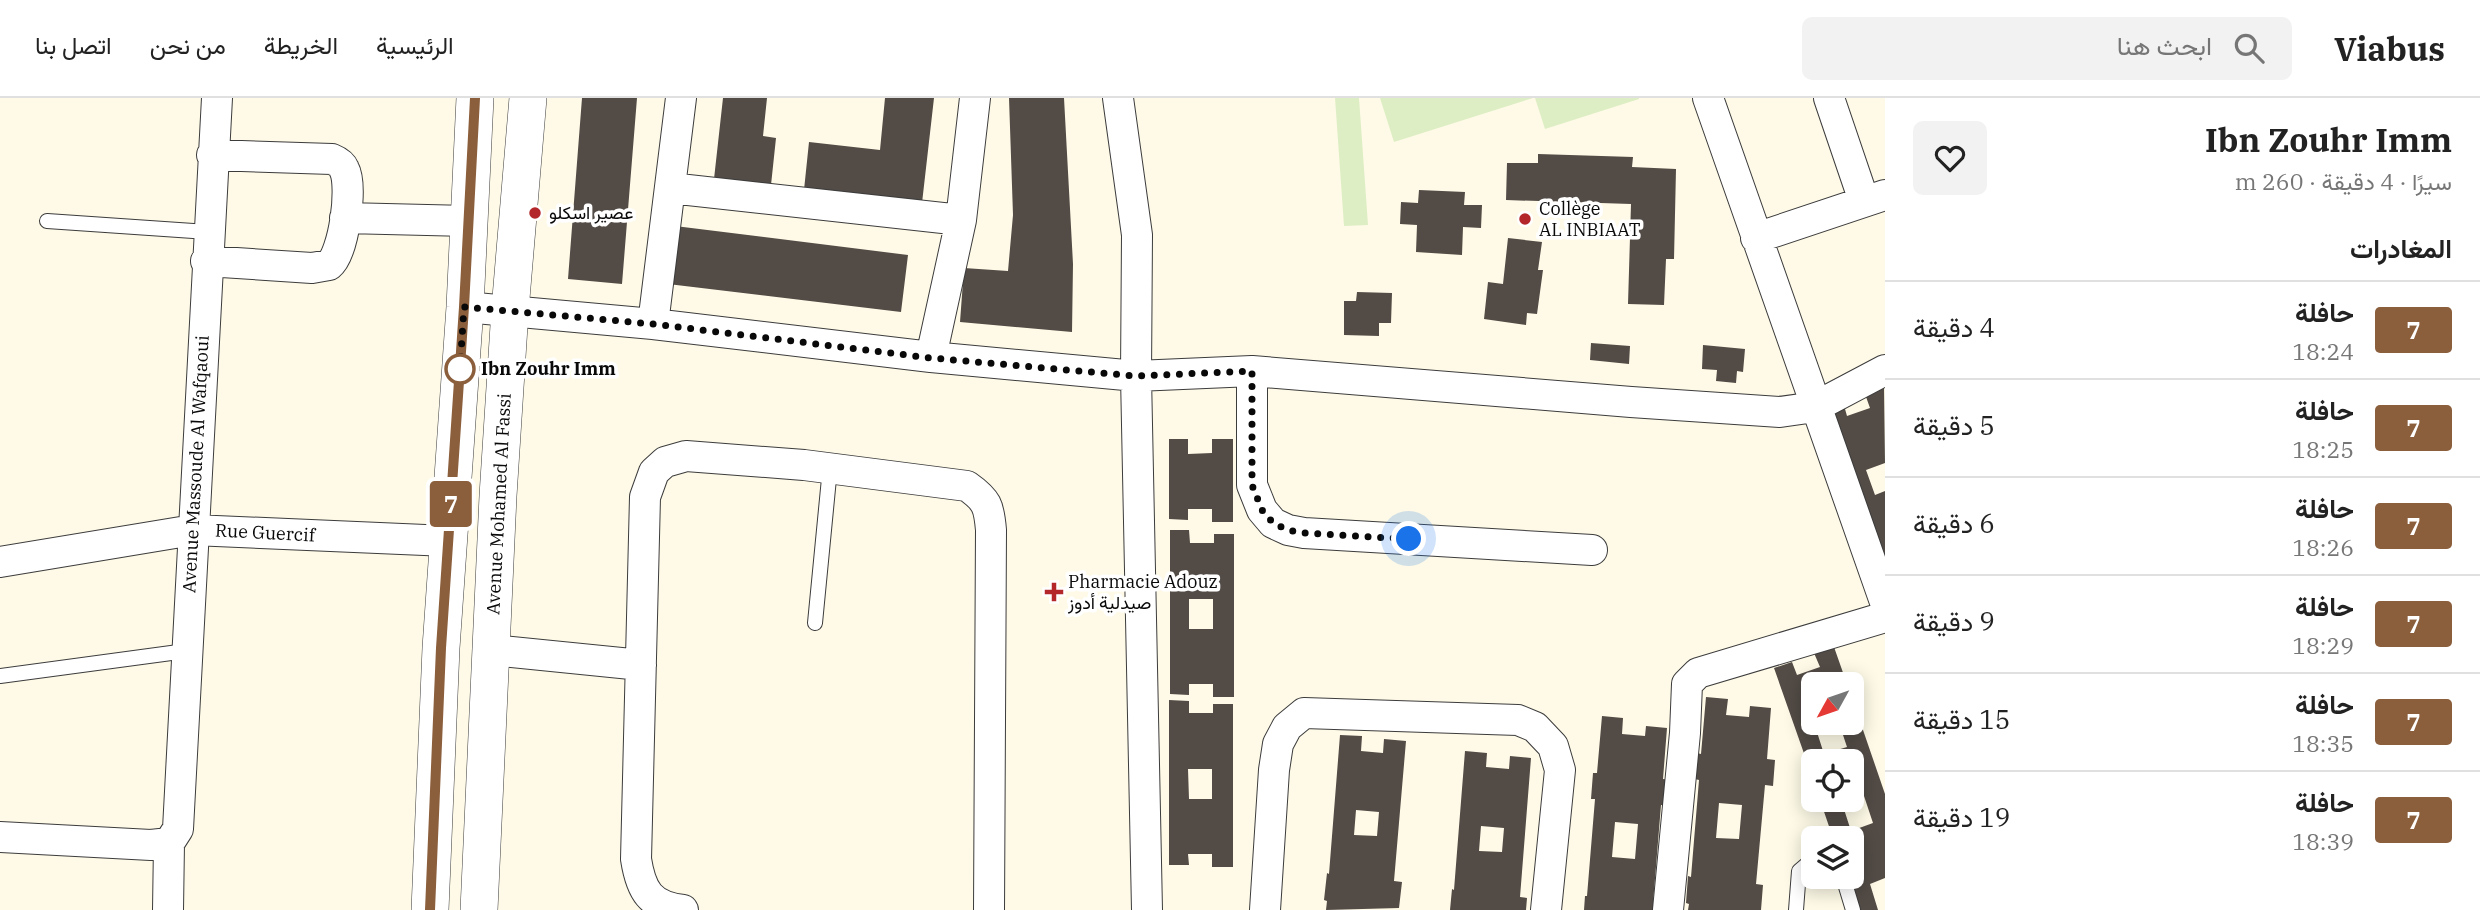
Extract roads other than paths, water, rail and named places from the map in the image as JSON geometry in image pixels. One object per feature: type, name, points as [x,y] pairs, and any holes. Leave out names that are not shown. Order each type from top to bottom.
[{"type":"street","name":"Avenue Massoude Al Wafqaoui","points":[[168,910],[186,651],[216,98]]},
{"type":"street","points":[[430,910],[441,648],[475,98]]},
{"type":"street","name":"Avenue Mohamed Al Fassi","points":[[479,910],[498,496],[528,98]]},
{"type":"street","points":[[653,324],[681,98]]},
{"type":"street","points":[[931,358],[961,220],[975,98]]},
{"type":"street","points":[[1118,98],[1137,235],[1136,376],[1147,910]]},
{"type":"street","points":[[1708,98],[1885,601]]},
{"type":"street","points":[[1756,238],[1875,198],[1829,98]]},
{"type":"street","points":[[207,247],[324,268],[334,262],[337,255],[345,218],[348,184],[343,166],[332,159],[212,155]]},
{"type":"street","points":[[670,188],[961,220]]},
{"type":"street","points":[[345,218],[468,221]]},
{"type":"street","points":[[464,307],[653,324],[931,358],[1136,376],[1252,371],[1780,412],[1815,407],[1885,370]]},
{"type":"street","points":[[1252,371],[1252,485],[1262,510],[1273,523],[1304,533],[1592,550]]},
{"type":"street","points":[[683,910],[668,908],[650,899],[638,877],[636,859],[645,497],[654,472],[665,462],[686,456],[830,468],[967,486],[980,495],[989,508],[989,910]]},
{"type":"street","name":"Rue Guercif","points":[[0,562],[193,530],[448,541]]},
{"type":"street","points":[[1668,910],[1685,733],[1687,684],[1698,673],[1885,617]]},
{"type":"street","points":[[492,650],[641,665]]},
{"type":"street","points":[[1265,910],[1278,744],[1287,727],[1304,713],[1518,720],[1535,727],[1553,746],[1560,770],[1546,910]]},
{"type":"street","points":[[0,837],[151,845],[173,836]]},
{"type":"lane","points":[[47,221],[207,247]]},
{"type":"lane","points":[[815,623],[830,468]]},
{"type":"lane","points":[[0,676],[186,651]]},
{"type":"lane","points":[[1796,910],[1801,869]]},
{"type":"lane","points":[[1847,889],[1853,910]]},
{"type":"place","name":"عصير اسكلو","points":[[535,213]]},
{"type":"place","name":"Collège AL INBIAAT","points":[[1525,219]]},
{"type":"place","name":"Ibn Zouhr Imm","points":[[460,369]]},
{"type":"place","name":"Pharmacie Adouz صيدلية أدوز","points":[[1054,592]]}]
